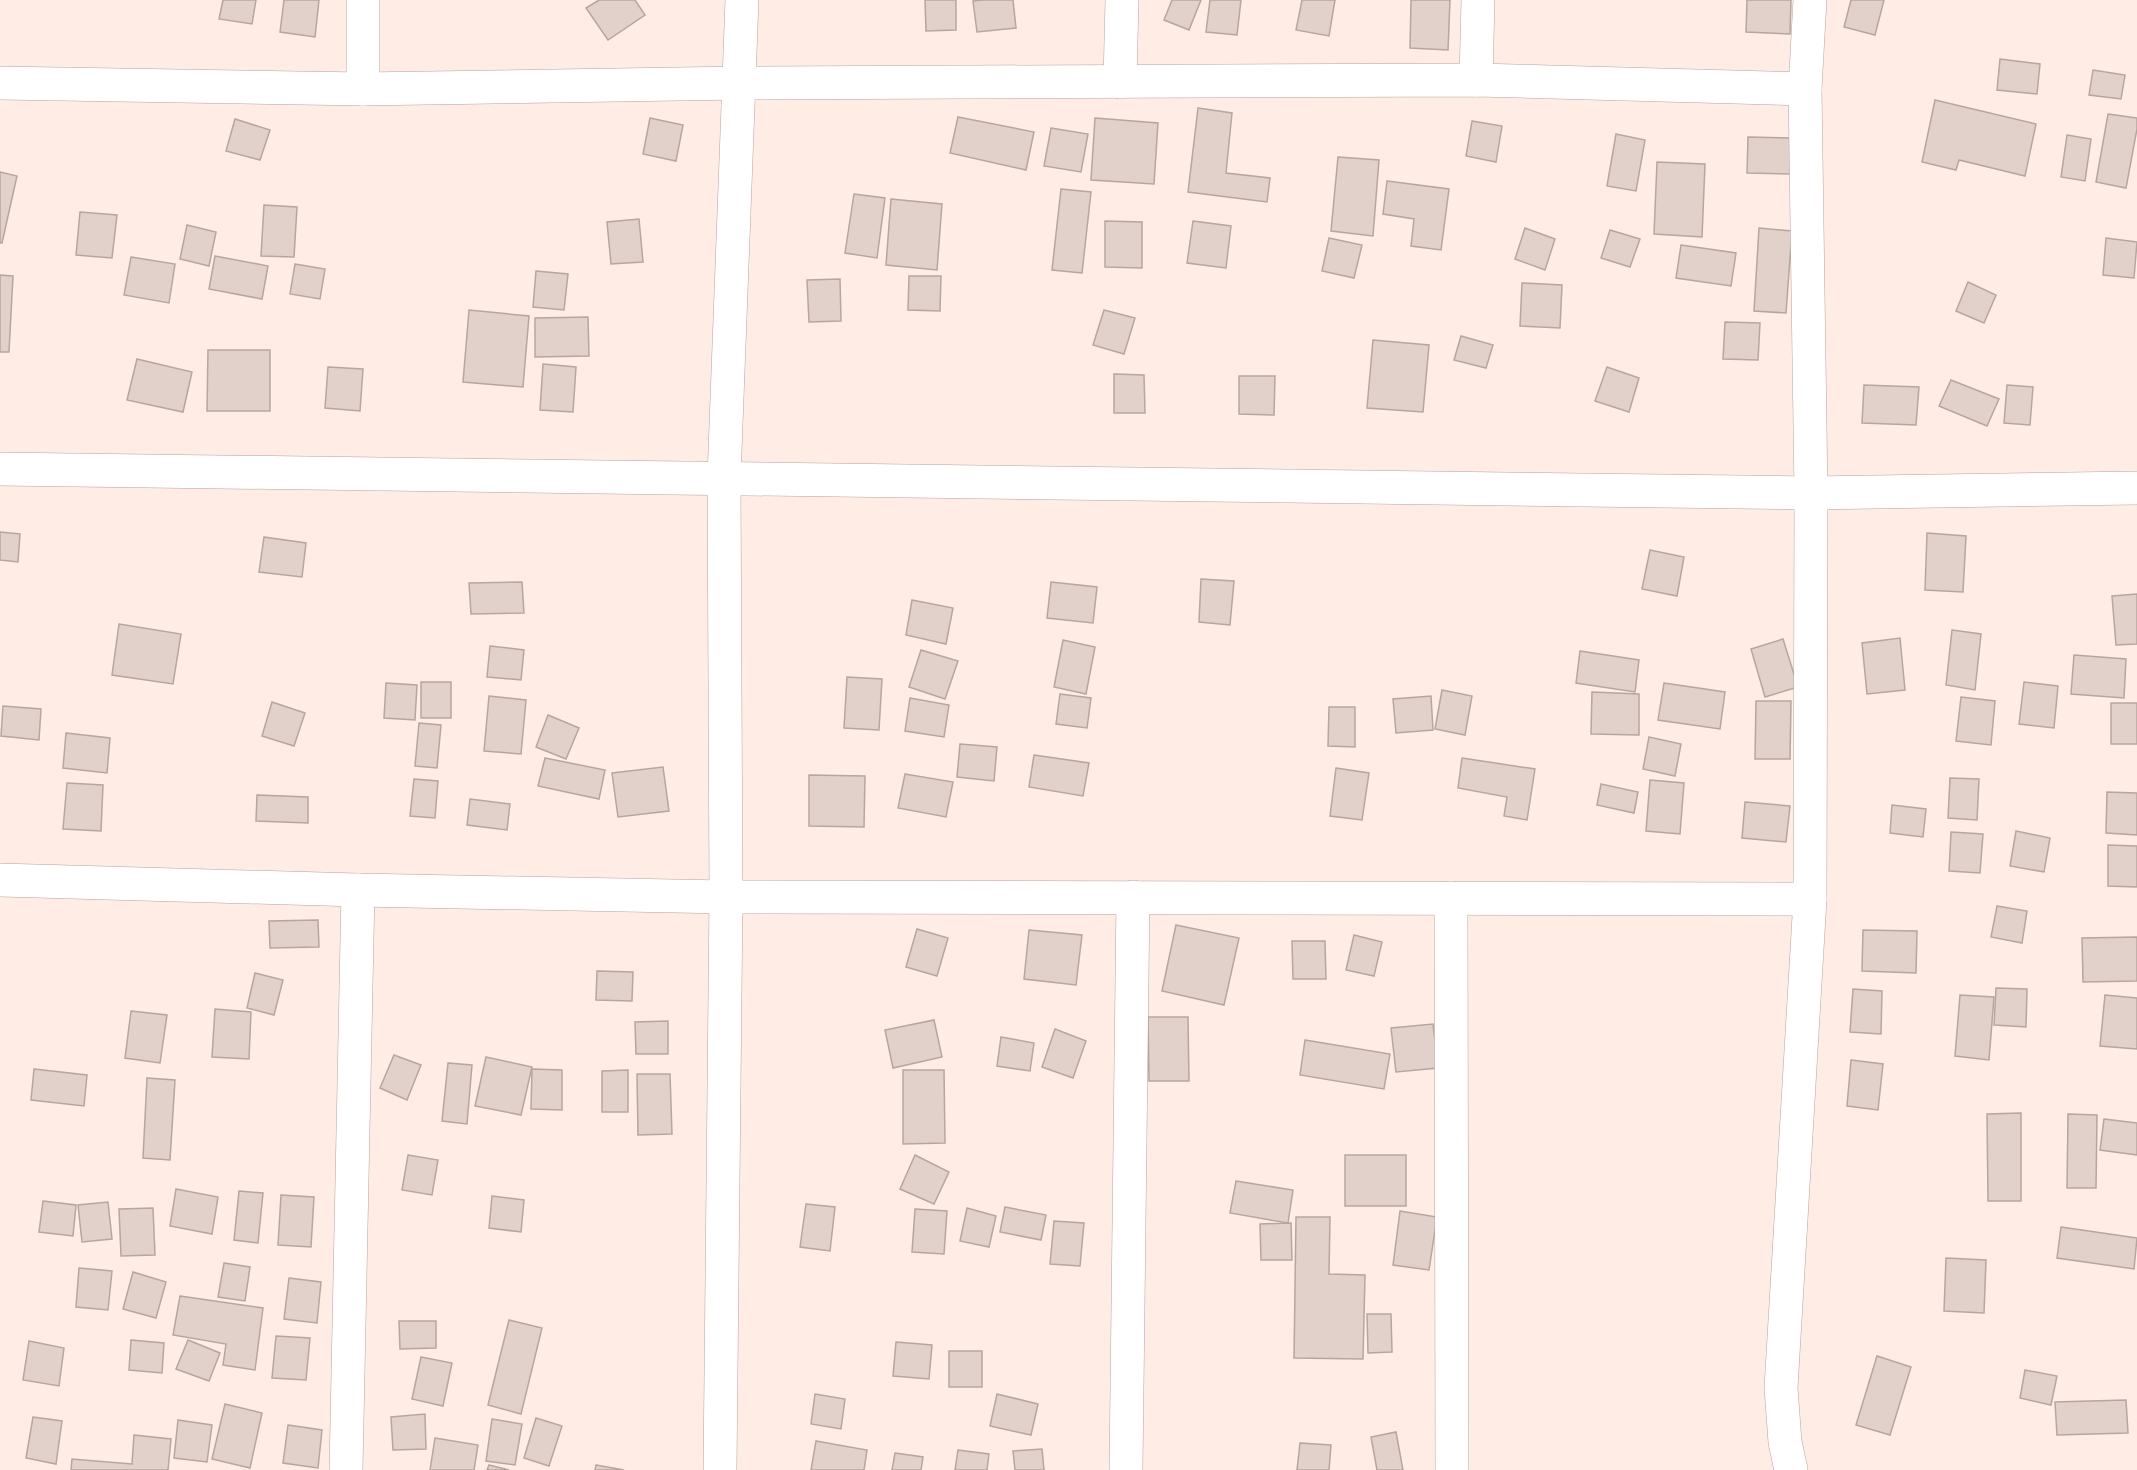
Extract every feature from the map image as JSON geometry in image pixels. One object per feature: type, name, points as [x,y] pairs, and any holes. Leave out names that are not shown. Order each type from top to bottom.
[{"type":"street","points":[[363,0],[363,89]]},
{"type":"street","points":[[720,1470],[726,897],[724,478],[742,0]]},
{"type":"street","points":[[1120,82],[1122,0]]},
{"type":"street","points":[[1476,80],[1478,0]]},
{"type":"street","points":[[1791,1470],[1785,1442],[1781,1388],[1810,900],[1811,494],[1805,88],[1810,0]]},
{"type":"street","points":[[0,82],[363,89],[740,82],[1476,80],[1805,88]]},
{"type":"street","points":[[0,469],[1811,494],[2137,488]]},
{"type":"street","points":[[0,880],[726,897],[1810,900]]},
{"type":"street","points":[[346,1470],[358,890]]},
{"type":"street","points":[[1126,1470],[1133,897]]},
{"type":"street","points":[[1451,898],[1452,1470]]},
{"type":"building","points":[[223,0],[256,0],[252,24],[219,19]]},
{"type":"building","points":[[284,0],[319,0],[315,37],[280,32]]},
{"type":"building","points":[[599,0],[635,0],[645,15],[608,40],[586,8]]},
{"type":"building","points":[[925,0],[956,0],[956,30],[926,31]]},
{"type":"building","points":[[1013,0],[1016,28],[977,32],[973,1]]},
{"type":"building","points":[[1172,0],[1201,0],[1189,30],[1164,20]]},
{"type":"building","points":[[1210,0],[1241,0],[1237,35],[1206,32]]},
{"type":"building","points":[[1302,0],[1335,0],[1329,36],[1296,30]]},
{"type":"building","points":[[1411,0],[1450,0],[1448,50],[1410,48]]},
{"type":"building","points":[[1747,0],[1791,0],[1790,34],[1746,32]]},
{"type":"building","points":[[1851,0],[1884,0],[1875,35],[1844,27]]},
{"type":"building","points":[[2000,59],[2040,64],[2037,94],[1997,90]]},
{"type":"building","points":[[2093,70],[2125,75],[2121,99],[2089,95]]},
{"type":"building","points":[[1935,100],[2036,124],[2025,176],[1959,160],[1956,170],[1922,162]]},
{"type":"building","points":[[1198,108],[1232,113],[1226,173],[1270,178],[1267,202],[1188,192]]},
{"type":"building","points":[[2108,114],[2137,118],[2126,188],[2096,182]]},
{"type":"building","points":[[958,117],[1034,132],[1026,170],[950,153]]},
{"type":"building","points":[[650,118],[683,125],[676,161],[643,154]]},
{"type":"building","points":[[1095,118],[1158,123],[1154,184],[1091,180]]},
{"type":"building","points":[[235,119],[270,130],[260,160],[226,151]]},
{"type":"building","points":[[1472,121],[1502,126],[1496,162],[1466,156]]},
{"type":"building","points":[[1051,128],[1088,134],[1081,172],[1044,166]]},
{"type":"building","points":[[1616,134],[1645,140],[1636,191],[1607,186]]},
{"type":"building","points":[[2067,135],[2091,139],[2085,181],[2061,177]]},
{"type":"building","points":[[1748,137],[1791,138],[1790,174],[1747,173]]},
{"type":"building","points":[[1338,157],[1379,160],[1373,236],[1331,231]]},
{"type":"building","points":[[1657,162],[1705,164],[1702,237],[1654,234]]},
{"type":"building","points":[[0,172],[17,176],[2,243],[0,243]]},
{"type":"building","points":[[1387,181],[1449,189],[1441,250],[1411,246],[1414,219],[1383,214]]},
{"type":"building","points":[[1061,189],[1091,192],[1082,273],[1052,270]]},
{"type":"building","points":[[854,194],[885,198],[877,258],[845,253]]},
{"type":"building","points":[[891,199],[942,204],[937,270],[886,265]]},
{"type":"building","points":[[264,205],[297,207],[294,257],[261,256]]},
{"type":"building","points":[[80,212],[117,215],[112,258],[76,255]]},
{"type":"building","points":[[639,219],[643,262],[611,264],[607,222]]},
{"type":"building","points":[[1105,221],[1142,222],[1142,268],[1105,267]]},
{"type":"building","points":[[1193,221],[1231,226],[1226,268],[1187,263]]},
{"type":"building","points":[[187,225],[216,232],[209,266],[180,259]]},
{"type":"building","points":[[1525,228],[1555,239],[1545,270],[1515,259]]},
{"type":"building","points":[[1759,228],[1792,231],[1786,313],[1754,311]]},
{"type":"building","points":[[1610,230],[1640,239],[1630,267],[1601,258]]},
{"type":"building","points":[[1329,238],[1362,245],[1354,278],[1322,271]]},
{"type":"building","points":[[2106,238],[2137,242],[2134,278],[2103,275]]},
{"type":"building","points":[[1681,245],[1736,253],[1731,286],[1676,278]]},
{"type":"building","points":[[215,256],[268,266],[262,299],[209,289]]},
{"type":"building","points":[[131,257],[175,264],[169,303],[124,295]]},
{"type":"building","points":[[295,264],[325,269],[320,299],[290,294]]},
{"type":"building","points":[[536,271],[568,274],[564,310],[533,307]]},
{"type":"building","points":[[0,275],[13,276],[9,352],[0,352]]},
{"type":"building","points":[[909,276],[941,276],[940,311],[908,310]]},
{"type":"building","points":[[840,279],[841,321],[809,322],[807,280]]},
{"type":"building","points":[[1968,282],[1996,295],[1984,323],[1956,311]]},
{"type":"building","points":[[1522,283],[1562,285],[1560,328],[1520,326]]},
{"type":"building","points":[[469,310],[529,316],[523,387],[463,382]]},
{"type":"building","points":[[1104,310],[1135,318],[1124,354],[1093,345]]},
{"type":"building","points":[[588,317],[589,356],[535,357],[535,318]]},
{"type":"building","points":[[1725,322],[1760,323],[1758,360],[1723,359]]},
{"type":"building","points":[[1461,336],[1493,345],[1486,368],[1454,360]]},
{"type":"building","points":[[1373,340],[1429,345],[1423,412],[1367,408]]},
{"type":"building","points":[[208,350],[270,350],[270,411],[207,411]]},
{"type":"building","points":[[137,359],[192,372],[183,412],[127,400]]},
{"type":"building","points":[[543,364],[576,367],[573,412],[540,410]]},
{"type":"building","points":[[328,367],[363,369],[360,411],[325,408]]},
{"type":"building","points":[[1607,367],[1639,378],[1629,412],[1595,401]]},
{"type":"building","points":[[1114,374],[1144,375],[1145,413],[1114,413]]},
{"type":"building","points":[[1239,376],[1275,376],[1274,415],[1239,414]]},
{"type":"building","points":[[1951,380],[1999,399],[1987,426],[1939,406]]},
{"type":"building","points":[[1864,385],[1919,387],[1916,425],[1862,423]]},
{"type":"building","points":[[2007,385],[2033,387],[2030,425],[2004,423]]},
{"type":"building","points":[[0,532],[20,534],[18,562],[0,560]]},
{"type":"building","points":[[1927,533],[1966,536],[1963,592],[1925,590]]},
{"type":"building","points":[[264,537],[306,543],[302,577],[259,572]]},
{"type":"building","points":[[1650,550],[1684,557],[1677,596],[1642,589]]},
{"type":"building","points":[[1201,579],[1234,581],[1230,625],[1199,622]]},
{"type":"building","points":[[522,582],[524,613],[471,614],[469,583]]},
{"type":"building","points":[[1051,582],[1097,587],[1093,623],[1047,618]]},
{"type":"building","points":[[2137,594],[2137,644],[2116,645],[2112,596]]},
{"type":"building","points":[[912,600],[953,608],[946,644],[906,635]]},
{"type":"building","points":[[119,624],[181,634],[173,684],[112,675]]},
{"type":"building","points":[[1952,630],[1981,634],[1975,690],[1946,685]]},
{"type":"building","points":[[1900,638],[1905,690],[1867,694],[1862,643]]},
{"type":"building","points":[[1783,639],[1798,687],[1765,697],[1751,649]]},
{"type":"building","points":[[1063,640],[1095,647],[1086,694],[1054,687]]},
{"type":"building","points":[[490,646],[524,650],[521,680],[487,677]]},
{"type":"building","points":[[921,650],[958,661],[945,699],[909,687]]},
{"type":"building","points":[[1580,651],[1639,660],[1635,692],[1576,683]]},
{"type":"building","points":[[2074,655],[2126,659],[2124,698],[2071,694]]},
{"type":"building","points":[[847,677],[882,679],[879,730],[844,728]]},
{"type":"building","points":[[421,682],[451,682],[451,718],[421,718]]},
{"type":"building","points":[[2024,682],[2058,686],[2054,728],[2019,724]]},
{"type":"building","points":[[386,683],[417,685],[415,720],[384,718]]},
{"type":"building","points":[[1664,683],[1725,692],[1720,729],[1658,720]]},
{"type":"building","points":[[1442,690],[1472,696],[1465,735],[1435,729]]},
{"type":"building","points":[[1592,692],[1639,694],[1639,735],[1591,734]]},
{"type":"building","points":[[1060,694],[1091,698],[1087,728],[1056,724]]},
{"type":"building","points":[[489,696],[526,700],[521,754],[484,751]]},
{"type":"building","points":[[1431,696],[1433,730],[1396,733],[1393,699]]},
{"type":"building","points":[[1961,697],[1995,701],[1991,745],[1956,741]]},
{"type":"building","points":[[910,698],[949,705],[944,737],[905,731]]},
{"type":"building","points":[[1756,701],[1791,701],[1790,759],[1755,759]]},
{"type":"building","points":[[272,702],[305,713],[294,746],[262,736]]},
{"type":"building","points":[[2111,703],[2137,703],[2137,744],[2111,744]]},
{"type":"building","points":[[3,706],[41,709],[39,740],[1,736]]},
{"type":"building","points":[[1329,707],[1355,707],[1355,747],[1328,746]]},
{"type":"building","points":[[548,715],[579,728],[566,759],[536,747]]},
{"type":"building","points":[[419,723],[441,725],[437,768],[415,766]]},
{"type":"building","points":[[66,733],[110,738],[107,773],[63,768]]},
{"type":"building","points":[[1649,737],[1681,744],[1675,776],[1643,769]]},
{"type":"building","points":[[960,744],[997,747],[994,781],[957,777]]},
{"type":"building","points":[[1034,755],[1089,763],[1083,796],[1029,787]]},
{"type":"building","points":[[545,758],[605,770],[599,799],[538,786]]},
{"type":"building","points":[[1462,758],[1535,769],[1527,820],[1504,816],[1507,797],[1458,788]]},
{"type":"building","points":[[663,767],[669,811],[618,817],[612,773]]},
{"type":"building","points":[[1336,768],[1369,773],[1362,820],[1330,816]]},
{"type":"building","points":[[905,774],[953,782],[946,817],[898,808]]},
{"type":"building","points":[[809,775],[865,776],[864,827],[809,826]]},
{"type":"building","points":[[1950,778],[1979,779],[1977,820],[1948,818]]},
{"type":"building","points":[[414,779],[438,781],[435,818],[410,816]]},
{"type":"building","points":[[1650,780],[1684,783],[1680,834],[1646,831]]},
{"type":"building","points":[[67,783],[103,785],[101,831],[63,829]]},
{"type":"building","points":[[1601,784],[1638,792],[1634,813],[1597,805]]},
{"type":"building","points":[[2107,792],[2137,793],[2137,835],[2106,833]]},
{"type":"building","points":[[257,795],[308,797],[308,823],[256,821]]},
{"type":"building","points":[[470,799],[510,804],[507,830],[467,825]]},
{"type":"building","points":[[1745,802],[1790,806],[1786,842],[1742,838]]},
{"type":"building","points":[[1892,805],[1926,809],[1923,837],[1890,833]]},
{"type":"building","points":[[2016,831],[2050,838],[2044,872],[2010,866]]},
{"type":"building","points":[[1951,832],[1983,834],[1980,873],[1949,871]]},
{"type":"building","points":[[2108,845],[2137,846],[2137,887],[2108,886]]},
{"type":"building","points":[[1997,906],[2027,911],[2022,943],[1991,937]]},
{"type":"building","points":[[318,920],[319,947],[270,948],[269,921]]},
{"type":"building","points":[[1176,925],[1239,938],[1224,1005],[1162,991]]},
{"type":"building","points":[[917,929],[948,938],[937,976],[906,967]]},
{"type":"building","points":[[1029,930],[1082,935],[1076,985],[1024,979]]},
{"type":"building","points":[[1863,930],[1917,931],[1916,973],[1862,971]]},
{"type":"building","points":[[1354,935],[1382,942],[1374,976],[1346,970]]},
{"type":"building","points":[[2137,937],[2137,981],[2083,982],[2082,938]]},
{"type":"building","points":[[1292,941],[1325,941],[1326,979],[1293,979]]},
{"type":"building","points":[[597,971],[633,972],[632,1001],[596,1000]]},
{"type":"building","points":[[255,973],[283,980],[274,1015],[247,1008]]},
{"type":"building","points":[[1996,988],[2027,989],[2026,1027],[1994,1025]]},
{"type":"building","points":[[1853,989],[1882,991],[1881,1034],[1850,1032]]},
{"type":"building","points":[[1960,995],[1994,997],[1989,1060],[1955,1056]]},
{"type":"building","points":[[2105,995],[2137,998],[2137,1049],[2100,1046]]},
{"type":"building","points":[[215,1009],[251,1012],[249,1059],[212,1057]]},
{"type":"building","points":[[131,1011],[167,1015],[160,1063],[125,1058]]},
{"type":"building","points":[[1148,1017],[1188,1017],[1189,1081],[1149,1081]]},
{"type":"building","points":[[934,1020],[942,1057],[893,1068],[885,1030]]},
{"type":"building","points":[[668,1021],[668,1054],[636,1054],[635,1022]]},
{"type":"building","points":[[1433,1024],[1438,1068],[1396,1072],[1391,1028]]},
{"type":"building","points":[[1055,1029],[1086,1041],[1073,1078],[1042,1067]]},
{"type":"building","points":[[1001,1037],[1034,1043],[1030,1071],[997,1066]]},
{"type":"building","points":[[1305,1040],[1390,1054],[1384,1089],[1300,1075]]},
{"type":"building","points":[[394,1055],[421,1065],[407,1100],[380,1088]]},
{"type":"building","points":[[486,1057],[532,1067],[521,1115],[475,1106]]},
{"type":"building","points":[[1851,1060],[1883,1064],[1878,1110],[1847,1106]]},
{"type":"building","points":[[448,1063],[472,1065],[467,1124],[442,1121]]},
{"type":"building","points":[[34,1069],[87,1075],[84,1106],[31,1100]]},
{"type":"building","points":[[532,1069],[562,1070],[562,1110],[531,1109]]},
{"type":"building","points":[[628,1070],[628,1112],[602,1112],[602,1071]]},
{"type":"building","points":[[903,1070],[944,1070],[945,1143],[903,1144]]},
{"type":"building","points":[[637,1074],[670,1074],[672,1134],[638,1135]]},
{"type":"building","points":[[147,1078],[175,1080],[170,1160],[143,1158]]},
{"type":"building","points":[[2021,1113],[2021,1201],[1988,1201],[1987,1114]]},
{"type":"building","points":[[2068,1114],[2097,1115],[2096,1188],[2067,1188]]},
{"type":"building","points":[[2104,1119],[2137,1123],[2137,1155],[2100,1150]]},
{"type":"building","points":[[408,1155],[438,1160],[432,1195],[402,1190]]},
{"type":"building","points":[[915,1155],[949,1172],[934,1204],[900,1189]]},
{"type":"building","points":[[1345,1155],[1406,1155],[1406,1206],[1345,1206]]},
{"type":"building","points":[[1236,1181],[1293,1190],[1288,1223],[1230,1213]]},
{"type":"building","points":[[176,1189],[218,1197],[212,1234],[170,1226]]},
{"type":"building","points":[[239,1191],[263,1193],[258,1243],[234,1240]]},
{"type":"building","points":[[281,1195],[314,1197],[311,1247],[278,1245]]},
{"type":"building","points":[[492,1196],[524,1200],[521,1232],[489,1228]]},
{"type":"building","points":[[43,1201],[76,1205],[73,1236],[39,1232]]},
{"type":"building","points":[[108,1202],[112,1239],[82,1242],[78,1205]]},
{"type":"building","points":[[806,1204],[835,1207],[830,1251],[800,1247]]},
{"type":"building","points":[[1005,1207],[1046,1215],[1041,1240],[1000,1232]]},
{"type":"building","points":[[153,1208],[155,1255],[121,1256],[119,1209]]},
{"type":"building","points":[[967,1208],[996,1216],[989,1247],[960,1241]]},
{"type":"building","points":[[915,1209],[947,1211],[944,1254],[912,1252]]},
{"type":"building","points":[[1400,1211],[1437,1217],[1429,1270],[1393,1265]]},
{"type":"building","points":[[1296,1217],[1330,1217],[1329,1274],[1365,1275],[1363,1359],[1294,1358]]},
{"type":"building","points":[[1054,1221],[1084,1223],[1080,1266],[1050,1264]]},
{"type":"building","points":[[1291,1223],[1292,1260],[1261,1260],[1260,1224]]},
{"type":"building","points":[[2061,1227],[2137,1238],[2134,1269],[2057,1258]]},
{"type":"building","points":[[1946,1258],[1986,1260],[1984,1313],[1944,1311]]},
{"type":"building","points":[[224,1263],[250,1267],[245,1301],[218,1297]]},
{"type":"building","points":[[79,1268],[112,1271],[108,1310],[76,1307]]},
{"type":"building","points":[[133,1272],[166,1282],[156,1318],[123,1309]]},
{"type":"building","points":[[289,1278],[321,1282],[317,1323],[284,1319]]},
{"type":"building","points":[[180,1296],[263,1308],[255,1370],[223,1365],[226,1344],[173,1335]]},
{"type":"building","points":[[1367,1314],[1391,1314],[1392,1352],[1368,1353]]},
{"type":"building","points":[[509,1320],[542,1328],[521,1414],[488,1405]]},
{"type":"building","points":[[399,1321],[436,1321],[436,1348],[400,1349]]},
{"type":"building","points":[[276,1336],[310,1338],[306,1380],[272,1378]]},
{"type":"building","points":[[131,1340],[164,1343],[162,1373],[129,1370]]},
{"type":"building","points":[[188,1340],[220,1353],[209,1381],[176,1369]]},
{"type":"building","points":[[29,1341],[64,1348],[59,1386],[23,1380]]},
{"type":"building","points":[[896,1342],[932,1345],[929,1379],[893,1376]]},
{"type":"building","points":[[949,1351],[982,1351],[982,1387],[949,1387]]},
{"type":"building","points":[[1877,1356],[1911,1367],[1890,1435],[1856,1425]]},
{"type":"building","points":[[421,1357],[452,1363],[443,1406],[412,1399]]},
{"type":"building","points":[[2025,1370],[2057,1376],[2051,1405],[2020,1398]]},
{"type":"building","points":[[815,1394],[845,1399],[841,1429],[811,1424]]},
{"type":"building","points":[[997,1394],[1038,1404],[1031,1435],[990,1426]]},
{"type":"building","points":[[2126,1400],[2128,1433],[2057,1435],[2055,1402]]},
{"type":"building","points":[[225,1404],[262,1413],[250,1468],[212,1459]]},
{"type":"building","points":[[425,1414],[426,1449],[393,1450],[391,1417]]},
{"type":"building","points":[[33,1417],[62,1421],[56,1464],[26,1458]]},
{"type":"building","points":[[536,1418],[562,1426],[549,1466],[524,1458]]},
{"type":"building","points":[[492,1419],[522,1424],[515,1465],[486,1461]]},
{"type":"building","points":[[178,1420],[212,1425],[207,1462],[174,1458]]},
{"type":"building","points":[[288,1425],[322,1430],[318,1468],[283,1463]]},
{"type":"building","points":[[1396,1432],[1403,1470],[1377,1470],[1371,1437]]},
{"type":"building","points":[[134,1435],[171,1439],[168,1470],[71,1470],[72,1459],[132,1464]]},
{"type":"building","points":[[435,1438],[478,1445],[474,1470],[430,1470]]},
{"type":"building","points":[[816,1441],[867,1450],[864,1470],[811,1470]]},
{"type":"building","points":[[1300,1443],[1331,1445],[1329,1470],[1297,1470]]},
{"type":"building","points":[[1042,1449],[1044,1470],[1015,1470],[1013,1451]]},
{"type":"building","points":[[958,1450],[989,1454],[987,1470],[955,1470]]},
{"type":"building","points":[[895,1453],[923,1457],[921,1470],[892,1470]]},
{"type":"building","points":[[489,1465],[509,1470],[487,1470]]},
{"type":"building","points":[[596,1465],[624,1470],[595,1470]]}]
